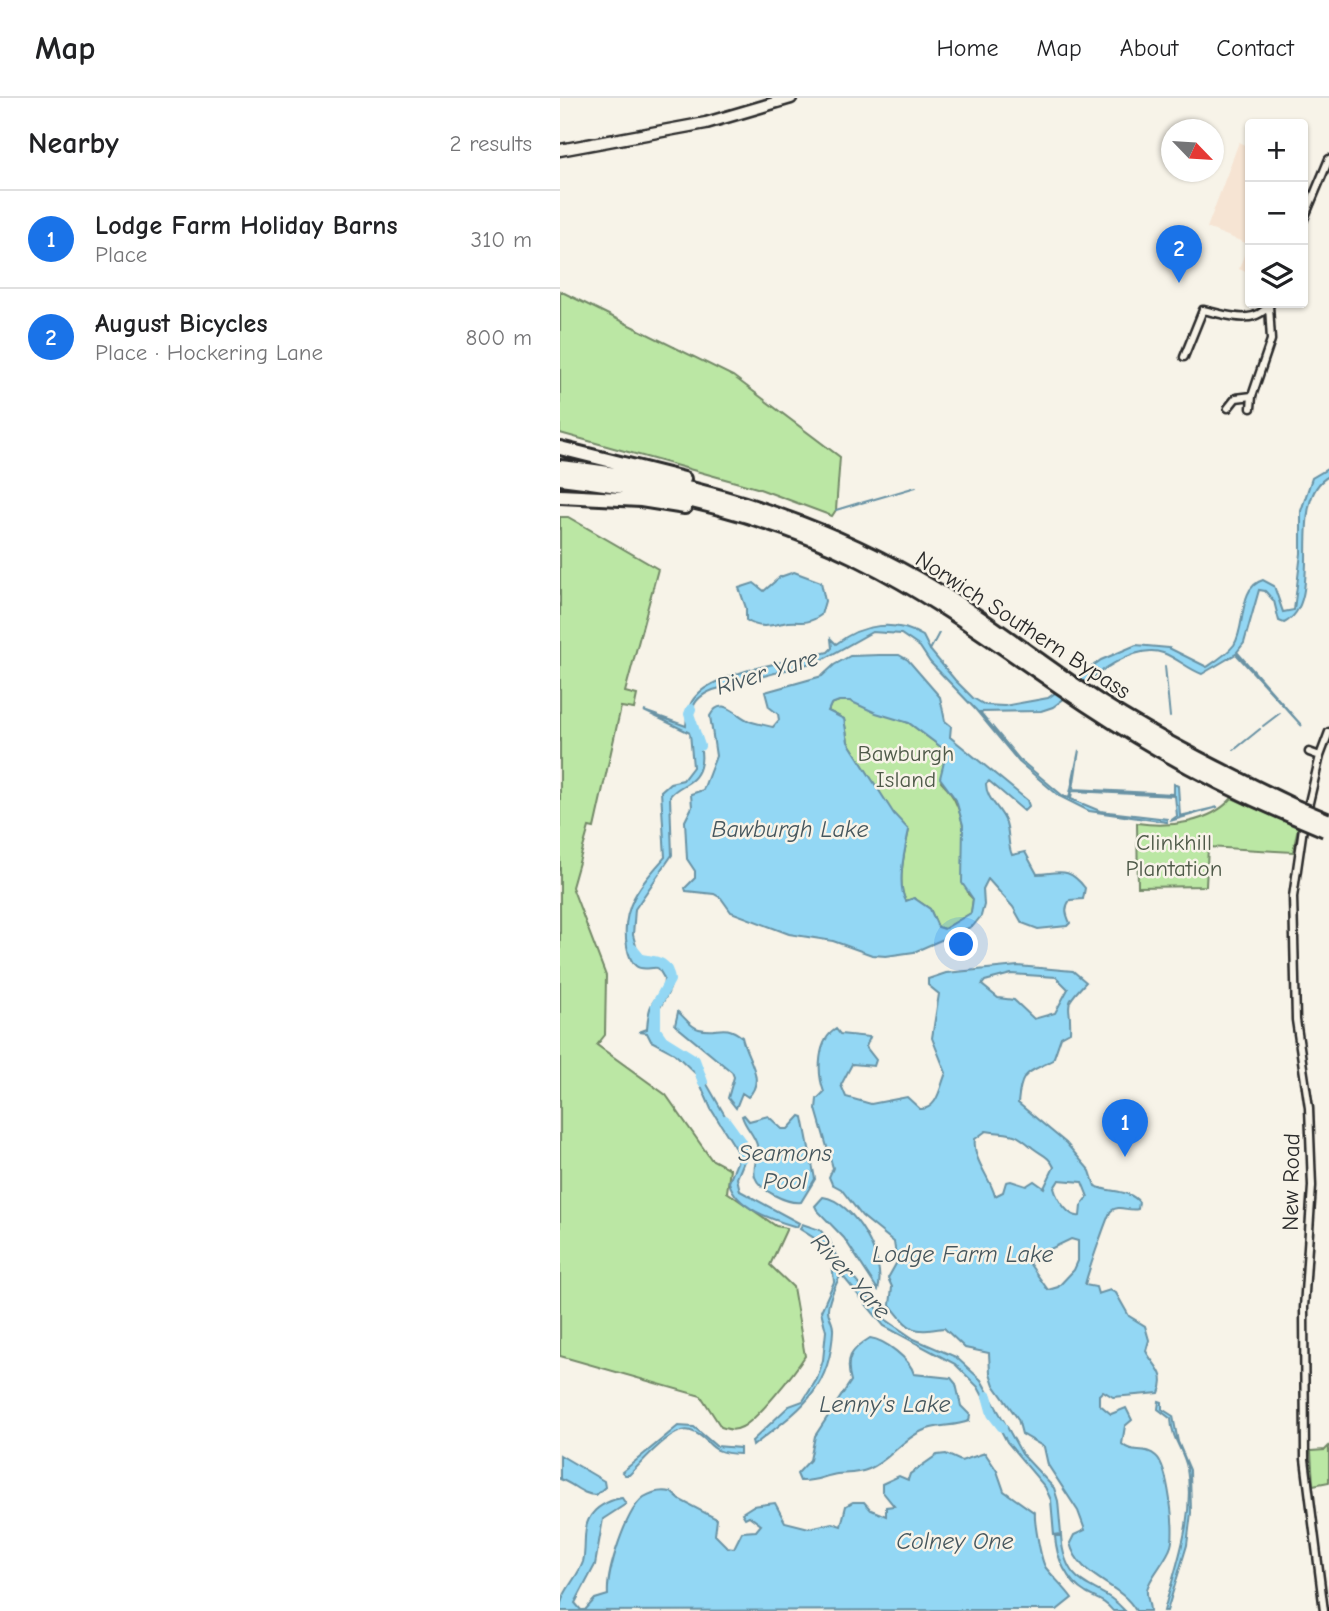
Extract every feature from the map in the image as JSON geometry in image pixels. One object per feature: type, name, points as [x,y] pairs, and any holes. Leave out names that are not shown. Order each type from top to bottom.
[{"type":"highway","points":[[560,448],[681,478],[774,508],[834,533],[915,577]]},
{"type":"highway","name":"Norwich Southern Bypass","points":[[560,467],[640,478],[724,497],[820,531],[915,577],[1052,675]]},
{"type":"highway","name":"Norwich Southern Bypass","points":[[560,478],[661,493],[728,510],[794,532],[858,559],[958,615],[1095,704],[1294,811],[1327,825]]},
{"type":"highway","points":[[560,496],[641,500],[719,513],[858,559]]},
{"type":"street","points":[[560,150],[706,123],[791,98]]},
{"type":"street","points":[[1308,209],[1329,159]]},
{"type":"street","points":[[1184,357],[1203,310],[1250,318],[1264,308]]},
{"type":"street","points":[[1251,408],[1252,396],[1271,340],[1270,308]]},
{"type":"street","points":[[1228,408],[1236,398],[1252,396]]},
{"type":"street","name":"New Road","points":[[1324,1611],[1305,1459],[1304,1308],[1312,1186],[1309,1108],[1296,1020],[1293,897],[1303,825],[1320,756],[1329,732]]},
{"type":"street","points":[[1309,752],[1320,756]]},
{"type":"shaded area","points":[[1239,142],[1245,145],[1245,243],[1207,228]]},
{"type":"shaded area","points":[[1245,252],[1245,272],[1239,269]]},
{"type":"green space","points":[[560,291],[733,376],[840,457],[836,510],[832,516],[757,488],[560,433]]},
{"type":"green space","points":[[560,517],[568,517],[658,569],[625,692],[637,695],[634,709],[621,707],[594,828],[589,827],[572,887],[606,976],[605,1035],[597,1045],[666,1095],[711,1159],[730,1169],[727,1192],[776,1226],[787,1228],[770,1265],[793,1287],[805,1356],[766,1406],[749,1423],[737,1429],[721,1427],[701,1396],[560,1356]]},
{"type":"green space","name":"Bawburgh Island","points":[[850,701],[909,723],[941,747],[944,762],[941,782],[951,793],[962,820],[968,894],[973,899],[971,913],[944,929],[938,927],[930,909],[914,898],[906,901],[902,876],[909,830],[894,815],[848,742],[844,719],[828,711],[831,704]]},
{"type":"green space","name":"Clinkhill Plantation","points":[[1232,798],[1298,827],[1293,852],[1208,847],[1206,886],[1138,887],[1137,823],[1162,825],[1188,822],[1212,813]]},
{"type":"green space","points":[[1329,1446],[1329,1482],[1313,1485],[1311,1451],[1325,1450]]},
{"type":"water","points":[[1329,468],[1329,476],[1316,488],[1309,506],[1306,573],[1297,611],[1284,623],[1279,621],[1274,601],[1265,591],[1259,590],[1244,643],[1237,652],[1302,726],[1236,654],[1202,674],[1163,653],[1150,651],[1135,654],[1105,668],[1053,707],[1041,711],[980,712],[1019,759],[1063,796],[1069,798],[1079,750],[1073,789],[1174,794],[1174,784],[1178,786],[1180,816],[1218,807],[1170,821],[1177,816],[1175,796],[1072,791],[1071,799],[1100,811],[1167,819],[1167,822],[1089,811],[1059,796],[1019,762],[976,710],[930,662],[920,647],[901,634],[872,632],[822,660],[713,690],[700,697],[692,714],[700,745],[700,767],[691,781],[670,796],[672,855],[635,909],[633,935],[639,957],[663,963],[670,973],[670,990],[658,1013],[657,1035],[683,1049],[692,1058],[747,1154],[737,1178],[740,1191],[799,1223],[797,1227],[767,1217],[739,1199],[729,1182],[740,1155],[711,1109],[696,1074],[674,1053],[651,1041],[647,1033],[639,1032],[647,1029],[650,1008],[663,992],[664,978],[658,968],[641,968],[633,962],[627,946],[627,919],[634,897],[665,857],[661,791],[670,783],[683,780],[693,767],[690,733],[644,711],[686,726],[688,713],[697,695],[722,679],[828,652],[832,648],[831,639],[836,644],[856,632],[878,626],[901,627],[923,636],[930,650],[955,680],[973,698],[985,705],[1004,706],[1048,698],[1101,660],[1136,645],[1169,648],[1207,667],[1234,645],[1246,599],[1255,584],[1263,580],[1274,586],[1283,612],[1294,610],[1301,553],[1301,511],[1312,478]]},
{"type":"water","points":[[794,572],[821,582],[825,601],[821,615],[806,622],[769,626],[755,625],[746,620],[746,608],[739,588],[754,583],[764,591],[780,577]]},
{"type":"water","name":"Bawburgh Lake","points":[[899,655],[908,660],[940,697],[945,721],[951,726],[950,737],[1027,800],[1029,806],[1024,811],[989,781],[986,784],[990,798],[1005,820],[1012,855],[1025,852],[1037,874],[1063,872],[1074,876],[1085,888],[1083,899],[1070,900],[1068,903],[1066,911],[1070,923],[1067,926],[1038,929],[1022,923],[1013,907],[988,879],[983,889],[984,905],[981,916],[973,926],[914,952],[872,955],[833,941],[789,934],[731,912],[721,898],[714,894],[686,891],[685,888],[695,878],[695,871],[687,859],[685,821],[692,807],[691,794],[703,790],[716,756],[710,716],[715,709],[725,707],[746,720],[773,727],[779,720],[778,714],[769,707],[765,692],[822,676],[850,656]],"holes":[[[850,701],[876,713],[909,723],[941,747],[944,762],[940,778],[956,800],[963,825],[962,883],[973,899],[971,913],[944,929],[938,927],[930,909],[914,898],[906,901],[903,894],[902,867],[909,830],[894,814],[848,742],[844,719],[828,711],[831,704]]]},
{"type":"water","name":"Lodge Farm Lake","points":[[1018,966],[1073,971],[1086,982],[1070,1001],[1070,1032],[1061,1037],[1053,1060],[1027,1074],[1021,1084],[1018,1103],[1066,1143],[1090,1171],[1095,1186],[1130,1195],[1139,1202],[1138,1209],[1117,1208],[1111,1211],[1085,1285],[1096,1287],[1098,1294],[1110,1290],[1116,1293],[1129,1316],[1145,1326],[1149,1340],[1146,1351],[1159,1370],[1162,1380],[1159,1393],[1113,1397],[1103,1391],[1099,1395],[1099,1404],[1111,1414],[1126,1408],[1132,1420],[1125,1426],[1122,1444],[1130,1449],[1152,1453],[1164,1472],[1172,1514],[1172,1538],[1169,1551],[1148,1586],[1150,1611],[1136,1611],[1120,1593],[1082,1565],[1070,1543],[1074,1535],[1085,1530],[1078,1511],[1048,1465],[1044,1447],[1022,1434],[1018,1419],[994,1385],[989,1353],[965,1348],[944,1328],[918,1330],[907,1325],[890,1305],[892,1287],[888,1278],[897,1262],[894,1242],[862,1216],[841,1189],[832,1184],[829,1177],[833,1168],[816,1109],[817,1099],[824,1092],[820,1076],[820,1058],[825,1041],[836,1029],[840,1034],[870,1037],[866,1047],[876,1060],[874,1066],[852,1064],[841,1085],[846,1097],[871,1104],[907,1097],[920,1109],[931,1106],[938,1096],[946,1073],[932,1038],[939,994],[928,985],[928,979],[946,973]],"holes":[[[1011,974],[1056,977],[1068,989],[1055,1013],[1034,1019],[1014,1000],[998,998],[982,985],[985,981]],[[986,1131],[1012,1134],[1021,1138],[1048,1158],[1054,1167],[1044,1188],[1034,1181],[1026,1186],[1011,1181],[1006,1182],[1003,1192],[995,1196],[976,1154],[975,1139]],[[1059,1180],[1082,1182],[1088,1197],[1081,1206],[1080,1216],[1068,1211],[1054,1188]],[[1071,1239],[1078,1241],[1078,1261],[1074,1270],[1058,1287],[1048,1290],[1029,1263],[1036,1252],[1042,1253]]]},
{"type":"water","points":[[678,1012],[696,1028],[725,1029],[742,1037],[754,1068],[756,1083],[748,1097],[742,1093],[736,1108],[728,1098],[734,1077],[732,1072],[675,1025]]},
{"type":"water","name":"Seamons Pool","points":[[744,1115],[749,1121],[768,1116],[782,1129],[788,1129],[800,1116],[803,1117],[815,1179],[801,1202],[775,1196],[758,1182],[754,1173],[757,1145],[743,1120]]},
{"type":"water","points":[[823,1197],[846,1209],[866,1234],[878,1263],[878,1290],[844,1238],[817,1210],[815,1206]]},
{"type":"water","points":[[802,1224],[820,1230],[829,1239],[840,1266],[857,1281],[885,1319],[914,1339],[956,1357],[981,1380],[1022,1454],[1054,1488],[1061,1534],[1054,1535],[1051,1500],[1045,1487],[1007,1442],[978,1387],[955,1364],[884,1326],[841,1274],[828,1306],[833,1328],[831,1352],[818,1385],[797,1411],[753,1446],[752,1441],[789,1406],[803,1401],[817,1379],[823,1360],[826,1331],[821,1311],[834,1282],[832,1263],[825,1245],[800,1229]]},
{"type":"water","name":"Lenny's Lake","points":[[870,1338],[883,1342],[896,1351],[908,1362],[914,1374],[951,1378],[956,1384],[961,1406],[970,1415],[969,1421],[922,1431],[883,1461],[865,1471],[800,1481],[797,1474],[810,1460],[815,1436],[851,1381],[851,1356]]},
{"type":"water","points":[[1159,1401],[1162,1402],[1162,1409],[1173,1416],[1178,1442],[1190,1470],[1191,1513],[1187,1545],[1167,1611],[1164,1611],[1186,1523],[1189,1487],[1187,1468],[1174,1433],[1171,1419],[1158,1409]]},
{"type":"water","points":[[678,1426],[694,1427],[716,1446],[740,1448],[740,1454],[720,1451],[698,1434],[684,1430],[667,1439],[629,1475],[622,1472]]},
{"type":"water","name":"Colney One","points":[[985,1453],[997,1471],[1004,1491],[1035,1513],[1044,1564],[1072,1598],[1057,1610],[560,1611],[563,1598],[583,1562],[589,1518],[599,1507],[610,1501],[622,1498],[626,1504],[603,1519],[595,1565],[575,1603],[581,1610],[585,1610],[595,1599],[608,1595],[610,1572],[624,1528],[637,1504],[650,1494],[671,1492],[680,1500],[717,1519],[715,1535],[727,1547],[734,1548],[742,1532],[756,1531],[761,1525],[749,1516],[745,1518],[742,1513],[753,1506],[775,1503],[785,1522],[809,1528],[832,1523],[841,1526],[846,1506],[853,1502],[864,1502],[871,1510],[886,1516],[886,1507],[894,1506],[882,1491],[882,1484],[899,1476],[908,1480],[910,1474],[937,1455],[946,1454],[961,1461]]},
{"type":"water","points":[[560,1455],[604,1481],[605,1487],[596,1495],[591,1495],[560,1479]]},
{"type":"water","points":[[1055,1536],[1061,1536],[1069,1568],[1077,1577],[1115,1601],[1125,1611],[1113,1611],[1073,1582],[1060,1560]]},
{"type":"waterway","points":[[861,503],[916,487]]},
{"type":"waterway","points":[[836,510],[859,503]]},
{"type":"waterway","points":[[930,650],[939,633]]},
{"type":"waterway","points":[[1165,666],[1170,717]]},
{"type":"waterway","name":"River Yare","points":[[691,709],[689,714],[700,746]]},
{"type":"waterway","points":[[1263,726],[1280,713]]},
{"type":"waterway","points":[[1234,750],[1260,729]]},
{"type":"waterway","name":"River Yare","points":[[633,949],[641,959],[657,962],[667,969],[670,980],[656,1005],[656,1030],[663,1040],[695,1060],[703,1082]]},
{"type":"waterway","name":"River Yare","points":[[725,1120],[741,1142],[742,1158]]},
{"type":"waterway","name":"River Yare","points":[[987,1396],[992,1414],[1002,1427]]},
{"type":"place","name":"August Bicycles","points":[[1179,283]]},
{"type":"place","name":"Lodge Farm Holiday Barns","points":[[1125,1157]]}]
